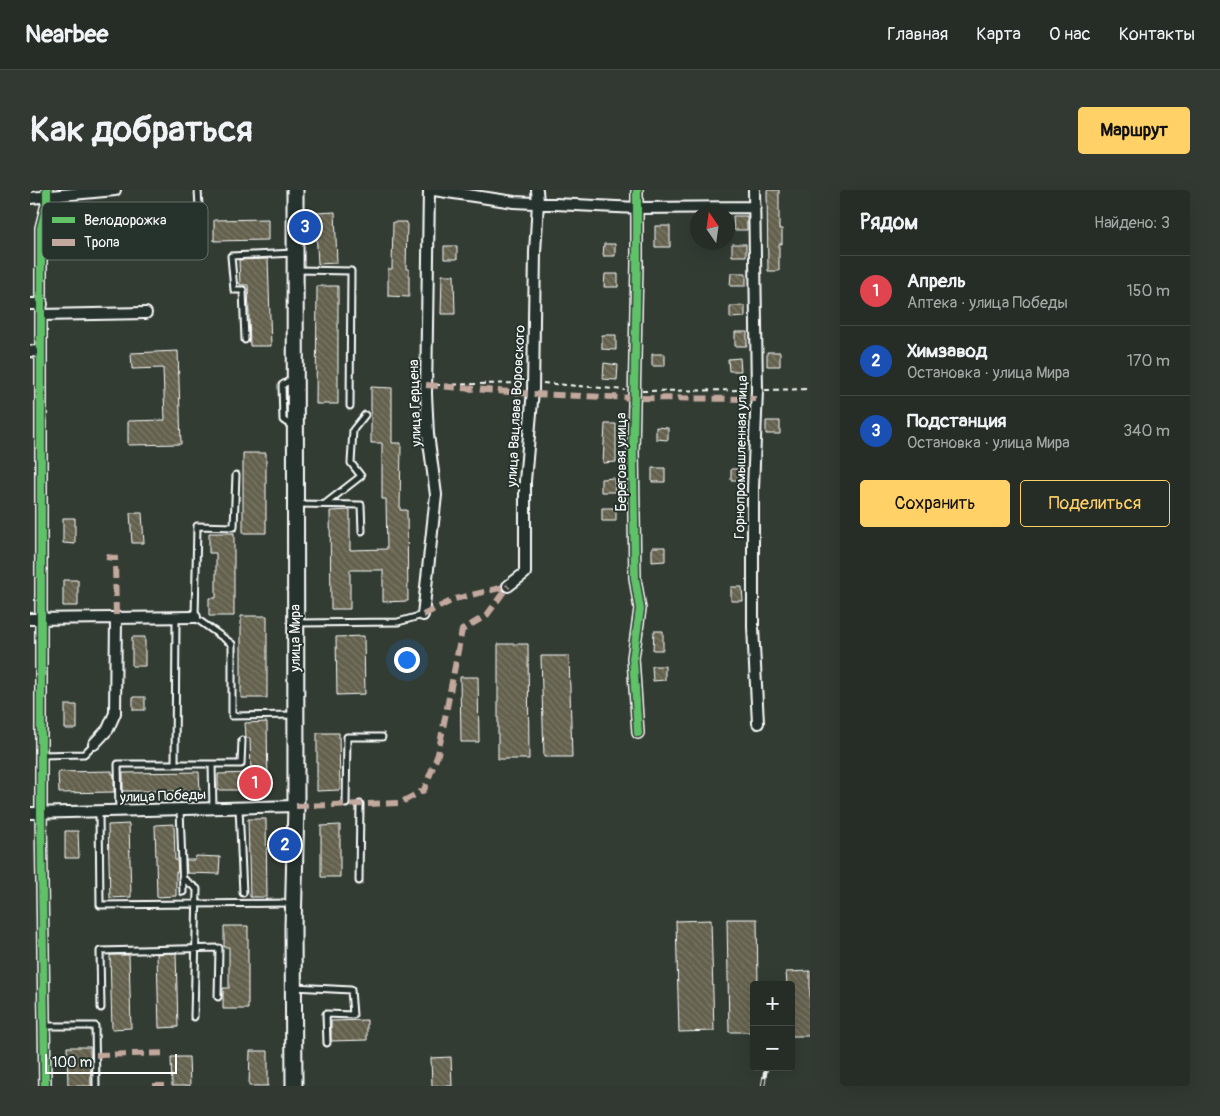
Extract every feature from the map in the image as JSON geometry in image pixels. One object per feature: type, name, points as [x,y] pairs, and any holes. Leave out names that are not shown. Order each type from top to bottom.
[{"type":"main road","name":"улица Мира","points":[[294,1086],[296,806],[294,504],[295,190]]},
{"type":"street","points":[[30,198],[47,193],[115,190]]},
{"type":"street","name":"улица Герцена","points":[[423,615],[436,495],[428,434],[426,385],[429,190]]},
{"type":"street","points":[[434,190],[514,202],[637,208],[755,207]]},
{"type":"street","name":"улица Вацлава Воровского","points":[[508,586],[524,573],[525,481],[533,383],[537,190]]},
{"type":"street","name":"Береговая улица","points":[[637,190],[633,452],[635,578],[640,609],[633,658],[638,733]]},
{"type":"street","name":"Горнопромышленная улица","points":[[754,190],[757,390],[753,488],[753,627],[758,723]]},
{"type":"street","points":[[42,228],[35,619],[41,755],[45,1086]]},
{"type":"street","points":[[30,304],[42,304]]},
{"type":"street","points":[[41,315],[146,312]]},
{"type":"street","points":[[30,351],[41,352]]},
{"type":"street","points":[[35,619],[194,617]]},
{"type":"street","points":[[94,744],[108,729],[115,713],[116,618]]},
{"type":"street","name":"улица Победы","points":[[30,813],[296,806]]},
{"type":"lane","points":[[245,340],[243,290],[234,290],[231,256],[295,253]]},
{"type":"lane","points":[[295,270],[351,271],[350,406]]},
{"type":"lane","points":[[325,504],[361,476],[351,463],[353,430],[365,415]]},
{"type":"lane","points":[[236,475],[234,527],[196,526],[194,617],[232,644],[232,716],[295,715]]},
{"type":"lane","points":[[294,504],[361,504],[362,530]]},
{"type":"lane","points":[[295,623],[398,622],[423,615]]},
{"type":"lane","points":[[175,764],[176,617]]},
{"type":"lane","points":[[346,804],[347,737],[382,737]]},
{"type":"lane","points":[[119,811],[118,764],[241,764],[242,740]]},
{"type":"lane","points":[[41,755],[84,754],[94,744]]},
{"type":"lane","points":[[212,764],[213,808]]},
{"type":"lane","points":[[359,881],[360,804]]},
{"type":"lane","points":[[239,808],[243,893]]},
{"type":"lane","points":[[180,810],[183,892]]},
{"type":"lane","points":[[99,812],[100,905],[294,903]]},
{"type":"lane","points":[[182,878],[197,888],[194,1017]]},
{"type":"lane","points":[[101,1008],[100,951],[219,948],[218,997]]},
{"type":"lane","points":[[294,987],[351,990],[353,1015],[326,1014],[327,1042]]},
{"type":"lane","points":[[44,1026],[95,1026],[96,1086]]},
{"type":"path","points":[[426,385],[533,383],[634,391],[810,390]]},
{"type":"building","points":[[767,190],[779,190],[779,229],[782,229],[782,244],[779,244],[779,271],[768,271]]},
{"type":"building","points":[[335,212],[337,263],[318,264],[315,213]]},
{"type":"building","points":[[735,216],[747,216],[747,230],[735,230]]},
{"type":"building","points":[[268,219],[268,240],[214,241],[214,220]]},
{"type":"building","points":[[393,222],[407,222],[406,269],[409,269],[409,297],[388,296],[388,269],[392,269]]},
{"type":"building","points":[[655,226],[670,226],[670,247],[655,247]]},
{"type":"building","points":[[604,244],[615,244],[615,256],[603,256]]},
{"type":"building","points":[[735,244],[746,244],[746,256],[732,256]]},
{"type":"building","points":[[444,246],[457,246],[457,259],[444,259]]},
{"type":"building","points":[[268,259],[271,346],[250,346],[248,285],[240,285],[239,260]]},
{"type":"building","points":[[731,273],[746,273],[746,286],[730,286]]},
{"type":"building","points":[[605,274],[618,274],[618,287],[604,287]]},
{"type":"building","points":[[442,275],[454,275],[455,314],[441,314]]},
{"type":"building","points":[[317,286],[338,286],[338,404],[316,404]]},
{"type":"building","points":[[730,306],[745,306],[745,317],[730,318]]},
{"type":"building","points":[[735,332],[747,332],[747,346],[735,346]]},
{"type":"building","points":[[602,335],[616,335],[616,350],[602,349]]},
{"type":"building","points":[[178,351],[181,444],[128,445],[128,421],[165,420],[163,368],[132,369],[131,353]]},
{"type":"building","points":[[767,352],[780,352],[780,366],[767,366]]},
{"type":"building","points":[[652,354],[665,354],[665,366],[652,366]]},
{"type":"building","points":[[740,358],[741,371],[729,371],[728,359]]},
{"type":"building","points":[[604,363],[618,365],[617,380],[603,379]]},
{"type":"building","points":[[371,387],[392,388],[392,443],[401,443],[400,510],[407,510],[408,601],[383,602],[383,570],[350,570],[350,609],[331,609],[330,511],[350,510],[350,550],[387,549],[386,499],[382,499],[382,443],[371,443]]},
{"type":"building","points":[[766,421],[780,421],[780,434],[766,434]]},
{"type":"building","points":[[605,424],[616,424],[616,462],[603,463]]},
{"type":"building","points":[[656,427],[668,428],[668,440],[656,439]]},
{"type":"building","points":[[243,453],[266,453],[266,533],[243,533]]},
{"type":"building","points":[[652,468],[665,468],[665,482],[652,482]]},
{"type":"building","points":[[731,469],[743,469],[743,480],[731,480]]},
{"type":"building","points":[[614,478],[615,492],[601,492],[601,479]]},
{"type":"building","points":[[602,508],[616,508],[616,521],[602,521]]},
{"type":"building","points":[[130,513],[142,513],[144,543],[132,543]]},
{"type":"building","points":[[63,518],[75,518],[75,544],[63,543]]},
{"type":"building","points":[[209,533],[234,533],[234,616],[209,616],[209,598],[216,598],[216,553],[209,553]]},
{"type":"building","points":[[652,547],[665,547],[665,561],[652,562]]},
{"type":"building","points":[[63,580],[78,580],[78,606],[63,606]]},
{"type":"building","points":[[731,587],[742,587],[743,601],[731,601]]},
{"type":"building","points":[[241,616],[267,616],[267,698],[241,698]]},
{"type":"building","points":[[654,631],[663,631],[663,650],[653,650]]},
{"type":"building","points":[[364,636],[365,694],[337,695],[336,637]]},
{"type":"building","points":[[132,637],[145,637],[145,666],[132,666]]},
{"type":"building","points":[[498,644],[528,644],[529,759],[498,759]]},
{"type":"building","points":[[541,656],[569,656],[572,757],[544,757]]},
{"type":"building","points":[[652,666],[665,666],[665,680],[653,681]]},
{"type":"building","points":[[460,677],[478,677],[479,742],[461,742]]},
{"type":"building","points":[[133,697],[145,697],[145,710],[133,710]]},
{"type":"building","points":[[65,705],[77,705],[77,729],[65,729]]},
{"type":"building","points":[[267,722],[268,790],[218,790],[218,774],[251,773],[250,738],[246,738],[245,723]]},
{"type":"building","points":[[317,733],[339,733],[340,790],[317,791]]},
{"type":"building","points":[[112,771],[112,774],[114,774],[114,792],[59,793],[58,772]]},
{"type":"building","points":[[199,772],[200,791],[123,791],[123,773]]},
{"type":"building","points":[[248,819],[266,819],[267,897],[250,897]]},
{"type":"building","points":[[129,824],[131,897],[110,898],[108,825]]},
{"type":"building","points":[[174,824],[175,860],[177,860],[178,872],[176,872],[176,896],[157,897],[155,825]]},
{"type":"building","points":[[340,825],[340,877],[321,877],[321,826]]},
{"type":"building","points":[[65,831],[78,831],[79,858],[65,858]]},
{"type":"building","points":[[196,856],[220,857],[219,874],[187,873],[186,860],[195,860]]},
{"type":"building","points":[[727,919],[757,919],[758,981],[750,981],[750,1032],[729,1032]]},
{"type":"building","points":[[711,920],[714,1031],[679,1032],[676,921]]},
{"type":"building","points":[[224,926],[248,926],[248,1009],[223,1009],[223,988],[229,988],[229,947],[224,947]]},
{"type":"building","points":[[176,953],[178,1027],[159,1028],[157,954]]},
{"type":"building","points":[[110,955],[129,955],[131,1028],[112,1029]]},
{"type":"building","points":[[810,971],[810,1036],[795,1036],[795,981],[787,981],[786,972]]},
{"type":"building","points":[[367,1020],[367,1040],[331,1041],[331,1021]]},
{"type":"building","points":[[67,1047],[90,1047],[91,1086],[68,1086]]},
{"type":"building","points":[[250,1051],[268,1051],[268,1086],[249,1086]]},
{"type":"building","points":[[171,1057],[189,1057],[190,1086],[172,1086]]},
{"type":"building","points":[[451,1057],[452,1086],[432,1086],[431,1058]]},
{"type":"railway","points":[[763,1086],[765,1071]]},
{"type":"marked path","points":[[426,385],[533,394],[634,398],[756,399]]},
{"type":"marked path","points":[[106,557],[115,558],[116,618]]},
{"type":"marked path","points":[[423,615],[455,599],[508,586]]},
{"type":"marked path","points":[[296,806],[400,803],[424,790],[438,754],[462,630],[487,615],[508,586]]},
{"type":"marked path","points":[[96,1055],[168,1053]]},
{"type":"marked path","points":[[153,1086],[164,1086]]},
{"type":"cycle path","points":[[47,190],[47,202]]},
{"type":"cycle path","points":[[637,190],[633,452],[635,578],[640,609],[633,658],[638,733]]},
{"type":"cycle path","points":[[42,224],[41,813],[45,1086]]},
{"type":"place","name":"Подстанция","points":[[305,227]]},
{"type":"place","name":"Апрель","points":[[255,783]]},
{"type":"place","name":"Химзавод","points":[[285,845]]}]
